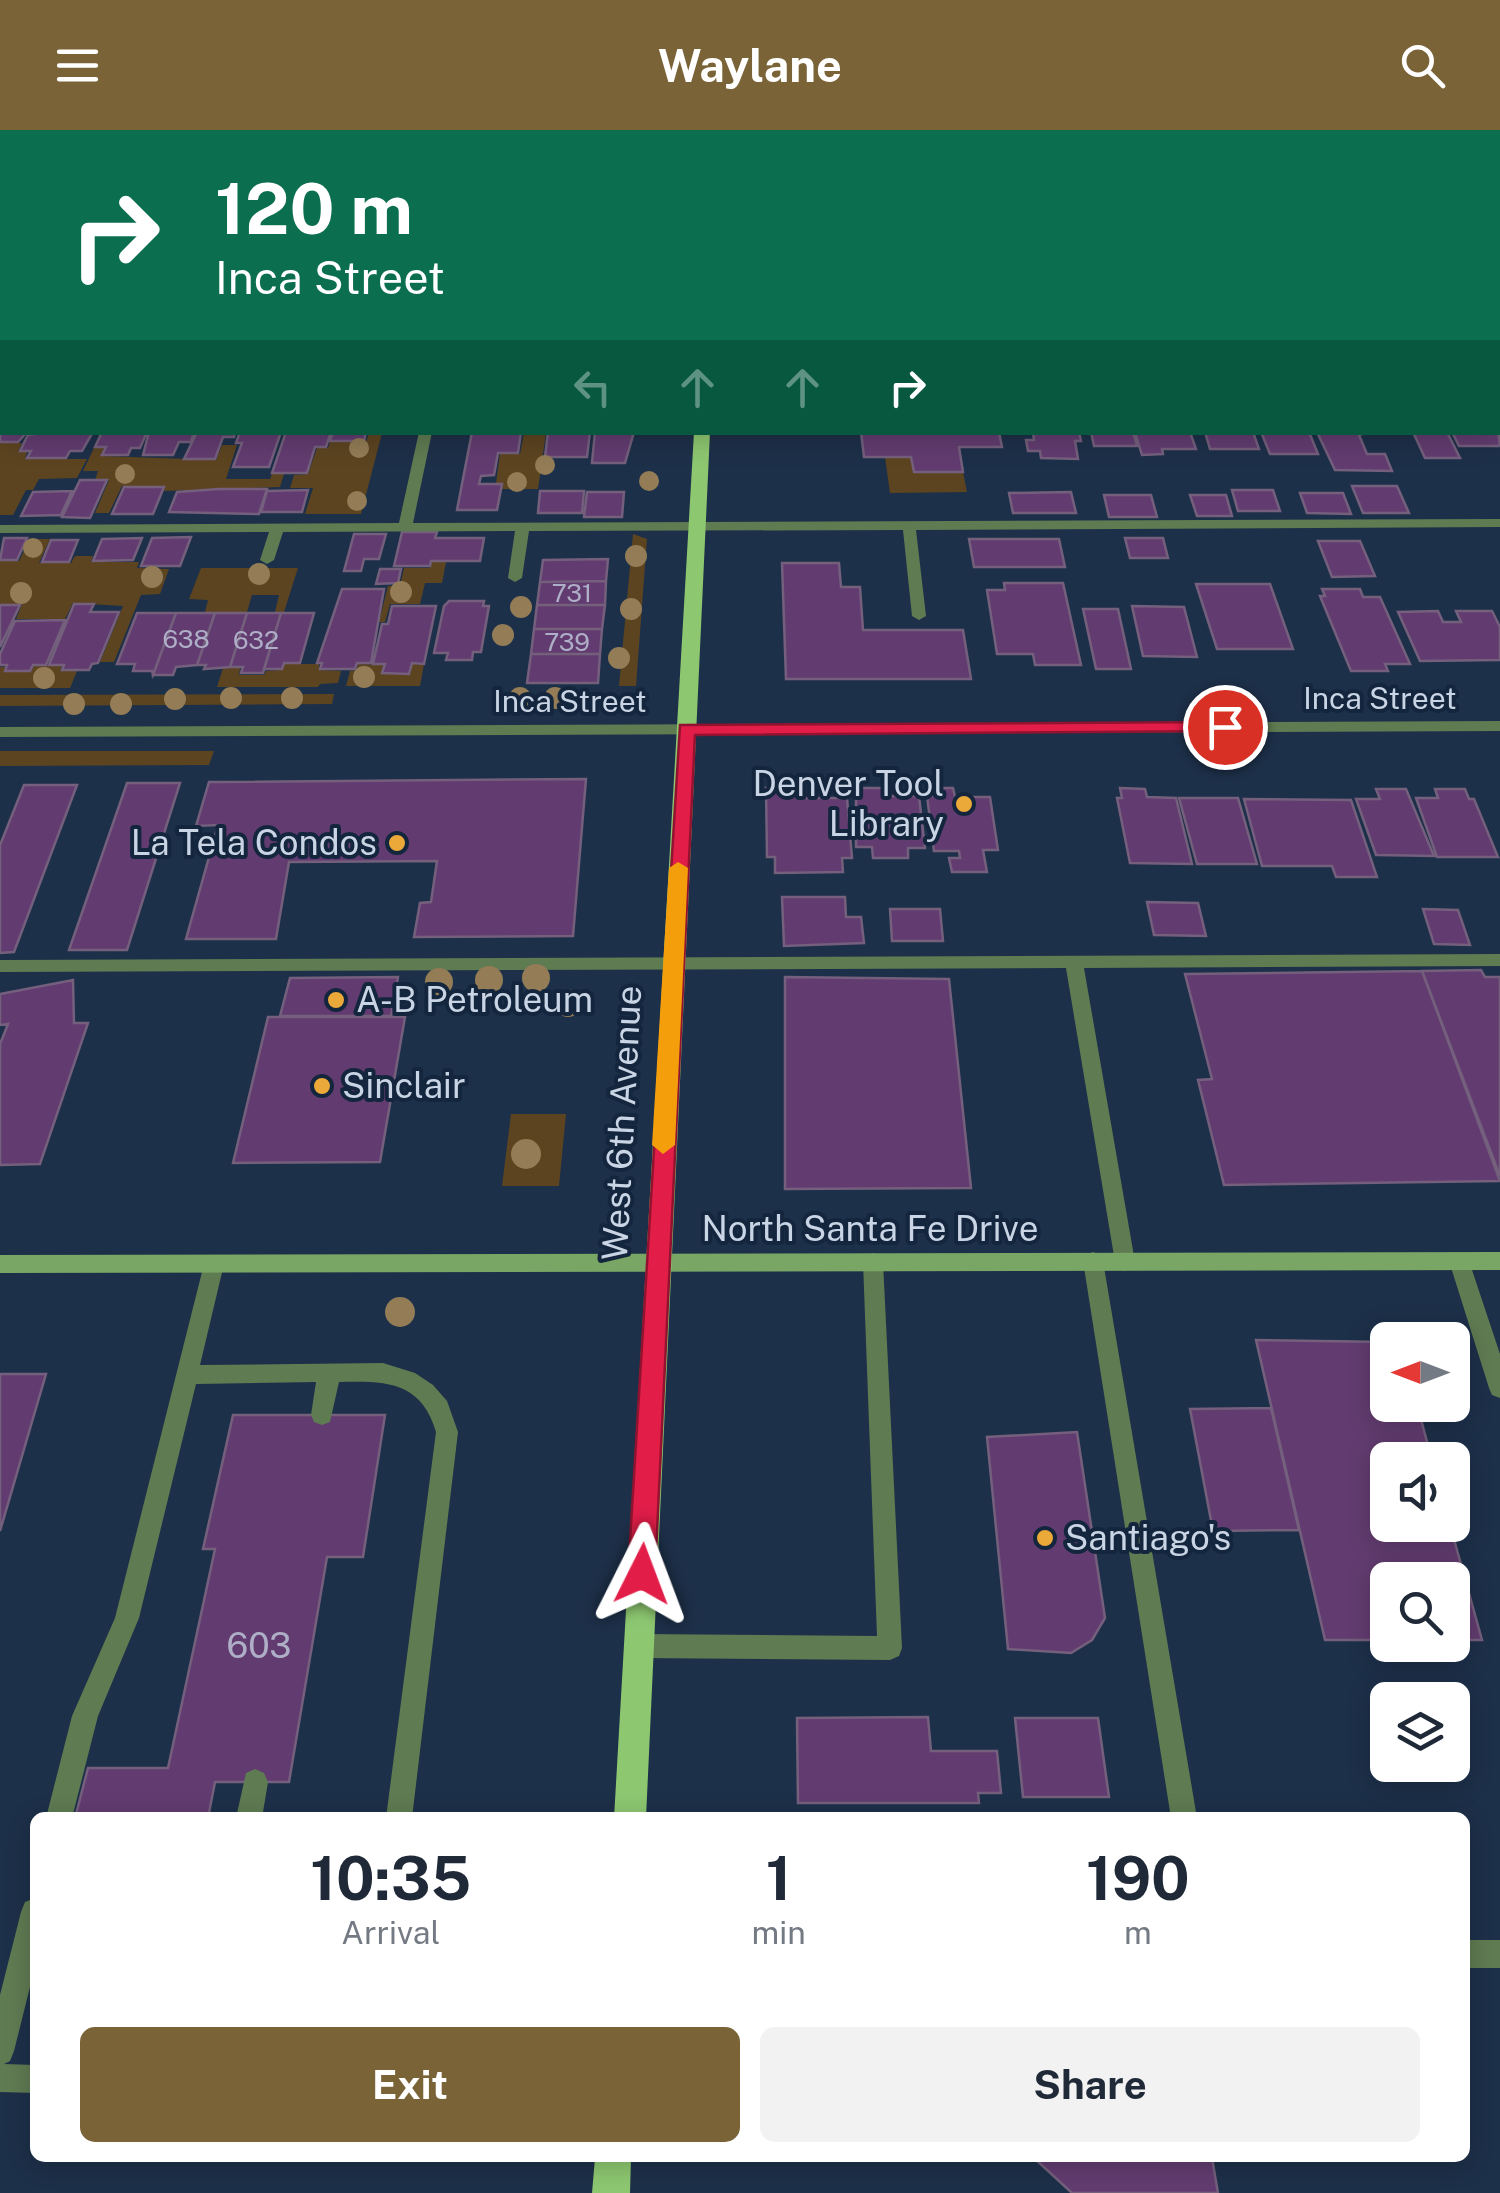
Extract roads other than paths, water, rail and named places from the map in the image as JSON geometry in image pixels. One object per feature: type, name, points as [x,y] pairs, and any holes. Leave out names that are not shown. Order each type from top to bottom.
[{"type":"main road","name":"West 6th Avenue","points":[[630,1812],[702,435]]},
{"type":"main road","name":"North Santa Fe Drive","points":[[0,1264],[1500,1261]]},
{"type":"main road","points":[[612,2193],[613,2162]]},
{"type":"street","points":[[405,527],[425,435]]},
{"type":"street","points":[[0,528],[1500,523]]},
{"type":"street","points":[[909,525],[919,616]]},
{"type":"street","points":[[515,578],[523,526]]},
{"type":"street","points":[[267,560],[277,528]]},
{"type":"street","name":"Inca Street","points":[[0,732],[1500,726]]},
{"type":"street","points":[[0,966],[1500,960]]},
{"type":"street","points":[[1074,962],[1125,1262]]},
{"type":"street","points":[[1092,1261],[1183,1812]]},
{"type":"street","points":[[1459,1261],[1500,1388]]},
{"type":"street","points":[[638,1646],[890,1648],[872,1262]]},
{"type":"street","points":[[60,1812],[84,1716],[127,1618],[214,1264]]},
{"type":"street","points":[[186,1375],[383,1372],[408,1378],[428,1391],[442,1409],[448,1432],[400,1812]]},
{"type":"street","points":[[322,1415],[329,1373]]},
{"type":"street","points":[[249,1812],[255,1782]]},
{"type":"street","points":[[0,2051],[26,1987],[30,1954]]},
{"type":"street","points":[[1470,1954],[1500,1954]]},
{"type":"street","points":[[0,2078],[30,2079]]},
{"type":"place","name":"Denver Tool Library","points":[[964,804]]},
{"type":"place","name":"La Tela Condos","points":[[397,843]]},
{"type":"place","name":"A-B Petroleum","points":[[336,1000]]},
{"type":"place","name":"Sinclair","points":[[322,1086]]},
{"type":"place","name":"Santiago's","points":[[1045,1538]]}]
